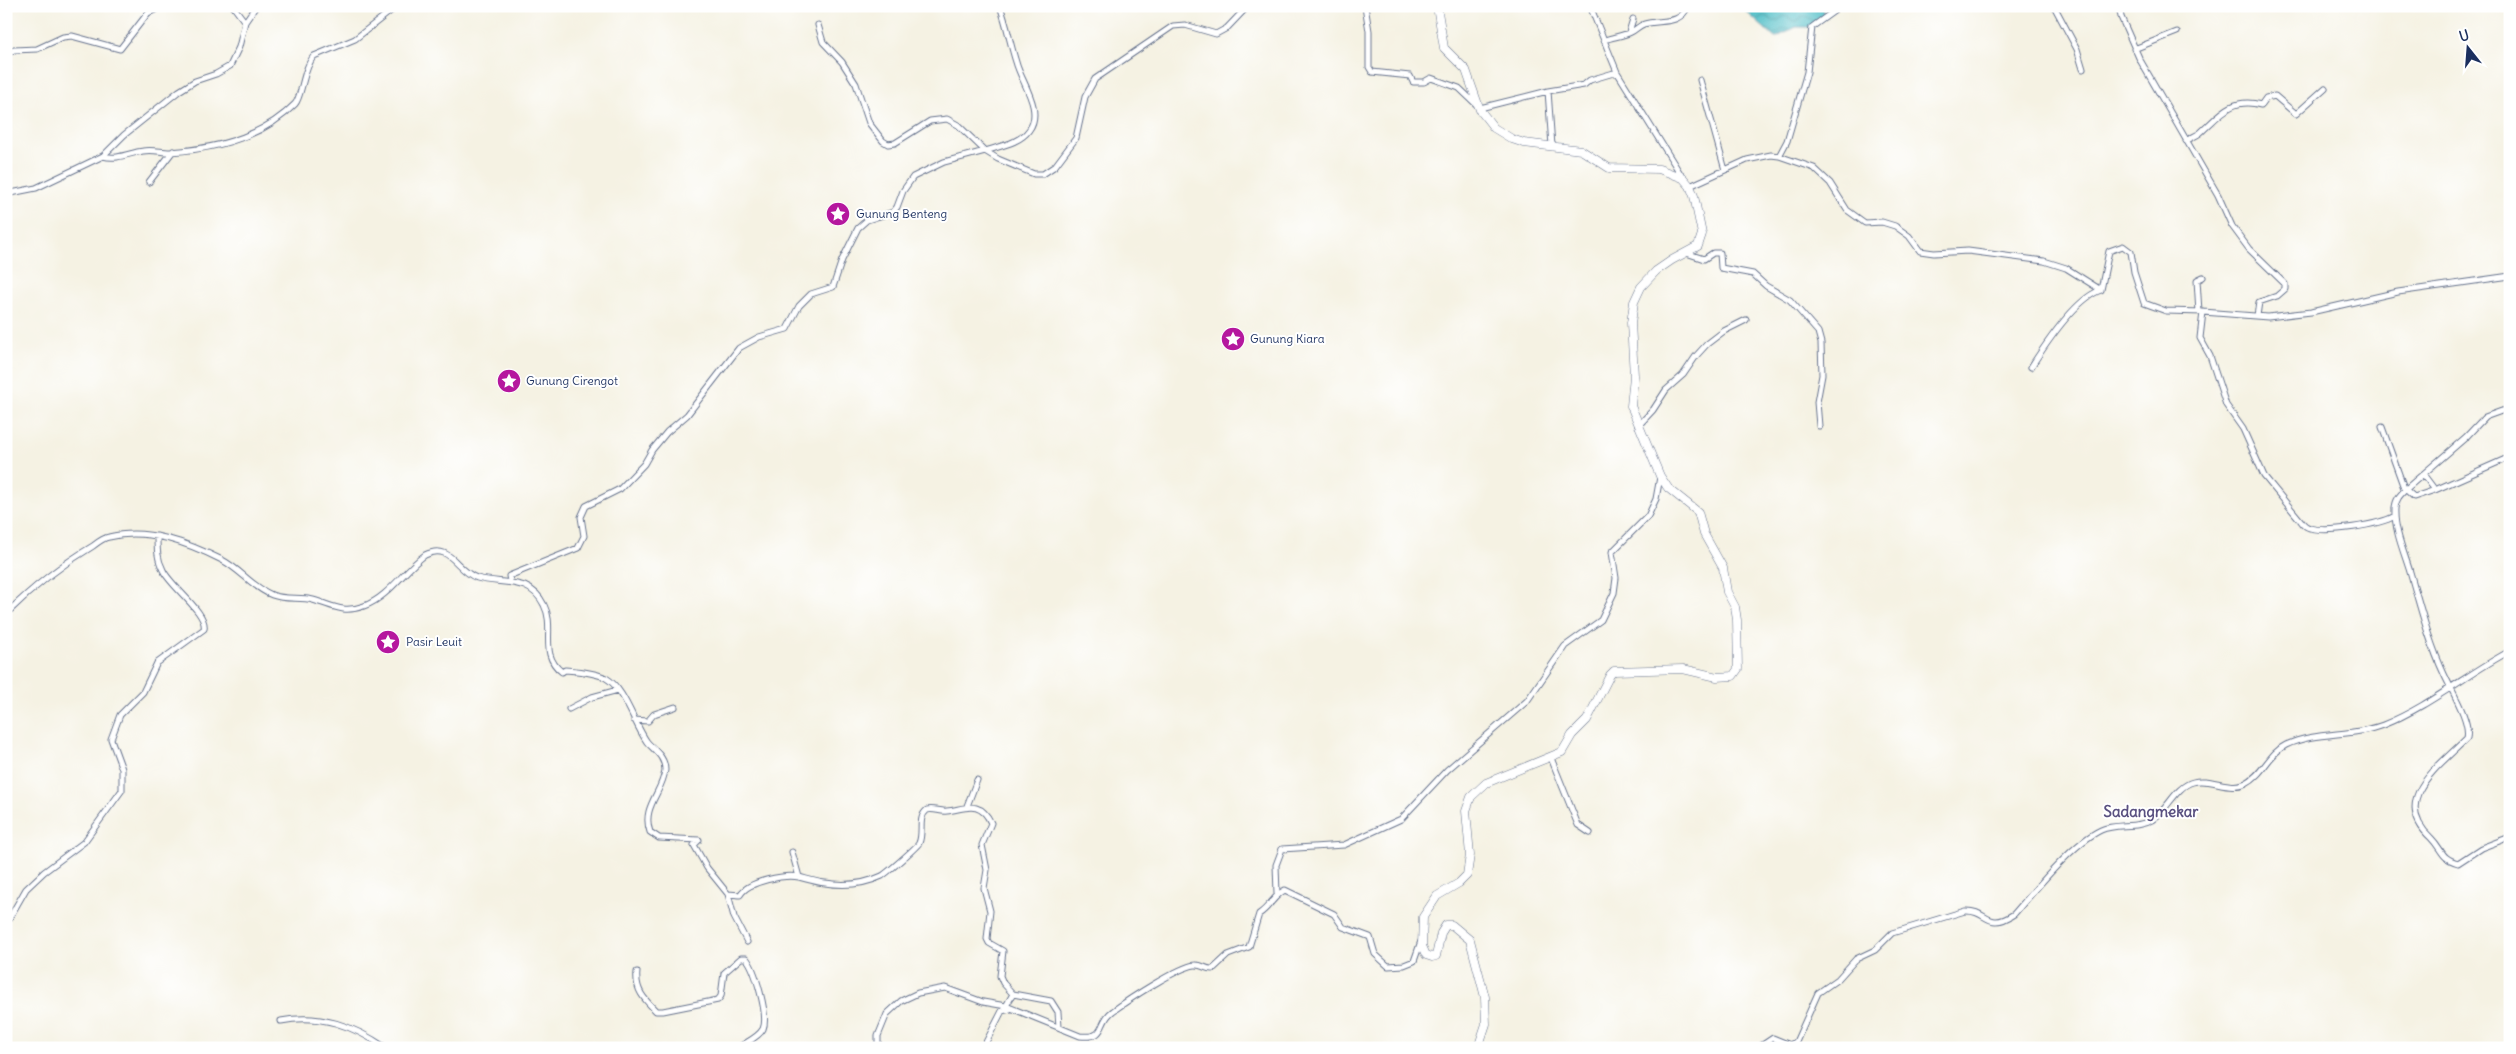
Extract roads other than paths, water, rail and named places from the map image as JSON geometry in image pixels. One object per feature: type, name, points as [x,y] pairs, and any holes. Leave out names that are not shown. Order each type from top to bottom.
[{"type":"street","points":[[6,54],[14,50],[37,49],[63,37],[72,36],[120,49],[148,13],[163,6]]},
{"type":"street","points":[[233,6],[244,22]]},
{"type":"street","points":[[6,194],[36,188],[103,156],[179,91],[195,81],[216,74],[230,66],[239,47],[244,22],[256,6]]},
{"type":"street","points":[[103,156],[116,158],[145,150],[173,152],[216,147],[275,122],[298,99],[302,79],[314,56],[339,48],[361,36],[397,6]]},
{"type":"street","points":[[510,581],[509,576],[578,548],[584,536],[582,517],[586,506],[620,489],[644,464],[652,450],[667,432],[687,416],[739,348],[762,336],[787,329],[800,306],[811,294],[833,287],[842,260],[858,228],[867,220],[890,213],[896,208],[903,190],[913,177],[944,162],[985,151],[1023,137],[1032,126],[1034,118],[1032,106],[1015,61],[1012,43],[1000,6]]},
{"type":"street","points":[[818,25],[823,42],[842,62],[856,84],[869,123],[883,141],[895,143],[930,122],[946,119],[958,125],[985,151],[998,159],[1035,175],[1045,173],[1059,161],[1076,138],[1084,99],[1095,79],[1146,46],[1166,28],[1185,25],[1214,34],[1218,33],[1227,28],[1248,6]]},
{"type":"street","points":[[1365,6],[1369,31],[1369,67],[1372,72],[1410,76],[1413,82],[1424,82],[1430,78],[1459,88],[1480,108],[1497,130],[1512,139],[1581,150],[1609,168],[1658,169],[1683,178]]},
{"type":"street","points":[[1437,6],[1444,48],[1466,70],[1480,108]]},
{"type":"street","points":[[1277,894],[1288,890],[1334,914],[1343,927],[1370,937],[1375,954],[1388,966],[1404,965],[1414,961],[1421,941],[1422,921],[1428,907],[1439,894],[1462,881],[1468,870],[1470,856],[1466,811],[1471,797],[1486,783],[1562,752],[1572,735],[1585,724],[1610,675],[1614,672],[1683,669],[1726,677],[1733,676],[1738,669],[1737,620],[1735,607],[1727,592],[1723,568],[1704,534],[1698,512],[1668,488],[1660,476],[1631,406],[1634,376],[1631,323],[1634,302],[1641,287],[1656,271],[1698,246],[1702,234],[1690,186],[1683,178],[1617,72],[1590,6]]},
{"type":"street","points":[[1605,40],[1629,33],[1646,23],[1663,23],[1674,20],[1686,11],[1688,6]]},
{"type":"street","points":[[1779,156],[1787,141],[1807,72],[1812,27],[1841,6]]},
{"type":"street","points":[[2054,6],[2077,49],[2083,69]]},
{"type":"street","points":[[2119,6],[2121,17],[2134,49],[2239,237],[2284,284],[2285,290],[2281,294],[2259,302],[2257,316]]},
{"type":"street","points":[[1629,33],[1633,19]]},
{"type":"street","points":[[2134,49],[2177,32]]},
{"type":"street","points":[[1480,108],[1548,90],[1584,85],[1597,77],[1617,72]]},
{"type":"street","points":[[1700,80],[1725,170]]},
{"type":"street","points":[[2186,141],[2200,133],[2222,111],[2236,104],[2248,102],[2261,105],[2266,98],[2275,96],[2296,114],[2326,88]]},
{"type":"street","points":[[1548,90],[1552,146]]},
{"type":"street","points":[[149,182],[173,152]]},
{"type":"street","points":[[1690,186],[1736,164],[1760,156],[1779,156],[1814,168],[1830,183],[1847,210],[1865,223],[1882,222],[1895,226],[1909,236],[1920,251],[1977,252],[2044,261],[2066,268],[2101,290]]},
{"type":"street","points":[[2030,367],[2055,330],[2087,298],[2101,290],[2109,251],[2123,246],[2131,252],[2142,301],[2146,306],[2166,312],[2201,312],[2257,316],[2293,315],[2398,292],[2510,276]]},
{"type":"street","points":[[1685,253],[1704,259],[1713,253],[1720,253],[1721,268],[1753,274],[1766,286],[1790,300],[1818,332],[1821,343],[1822,375],[1817,402],[1819,426]]},
{"type":"street","points":[[2203,277],[2197,280],[2201,312],[2200,338],[2210,356],[2226,405],[2243,429],[2264,476],[2300,521],[2308,527],[2319,529],[2368,524],[2395,516]]},
{"type":"street","points":[[1638,426],[1653,410],[1666,390],[1683,375],[1707,344],[1724,331],[1746,320]]},
{"type":"street","points":[[2510,408],[2485,417],[2406,489],[2396,502],[2395,516],[2400,541],[2429,634],[2460,708],[2468,736],[2420,787],[2414,805],[2420,826],[2433,840],[2444,858],[2458,863],[2481,848],[2510,837]]},
{"type":"street","points":[[2382,427],[2406,489],[2416,497],[2510,457]]},
{"type":"street","points":[[2423,474],[2435,490]]},
{"type":"street","points":[[878,1048],[878,1036],[886,1014],[900,1001],[918,993],[945,988],[983,1002],[1006,1006],[1080,1036],[1090,1037],[1097,1035],[1104,1026],[1108,1015],[1158,983],[1195,965],[1213,969],[1228,955],[1249,947],[1258,916],[1268,909],[1277,894],[1276,865],[1282,849],[1344,845],[1394,824],[1447,770],[1527,702],[1564,648],[1602,618],[1614,593],[1616,578],[1612,552],[1648,516],[1656,499],[1660,476]]},
{"type":"street","points":[[6,614],[50,574],[103,539],[128,534],[157,536],[193,547],[224,561],[270,594],[287,599],[313,600],[337,609],[356,608],[371,603],[390,588],[413,565],[433,552],[449,555],[475,577],[510,581],[529,587],[544,603],[550,622],[548,650],[552,661],[559,670],[604,677],[618,690],[634,720],[664,765],[664,776],[649,807],[650,832],[659,838],[699,840],[694,844],[701,860],[728,894],[734,917],[747,942]]},
{"type":"street","points":[[6,924],[26,889],[44,872],[84,842],[122,790],[122,770],[111,738],[120,715],[143,692],[159,660],[204,629],[203,618],[162,570],[158,557],[157,536]]},
{"type":"street","points":[[1758,1048],[1773,1038],[1790,1044],[1796,1042],[1820,990],[1838,979],[1856,959],[1875,950],[1892,933],[1965,911],[1972,911],[1991,921],[2003,921],[2014,914],[2080,842],[2104,829],[2139,824],[2152,820],[2165,809],[2186,785],[2201,781],[2244,784],[2251,780],[2285,745],[2308,738],[2344,734],[2381,726],[2406,714],[2510,650]]},
{"type":"street","points":[[569,709],[592,697],[618,690]]},
{"type":"street","points":[[634,720],[648,721],[654,714],[675,707]]},
{"type":"street","points":[[1551,758],[1578,825],[1590,833]]},
{"type":"street","points":[[967,806],[977,780]]},
{"type":"street","points":[[728,894],[740,895],[744,889],[755,883],[799,876],[799,878],[826,884],[851,884],[881,876],[918,845],[922,815],[927,810],[945,811],[967,806],[982,812],[990,822],[982,845],[987,870],[984,888],[990,912],[987,939],[989,943],[1003,951],[1000,976],[1013,994],[1051,1001],[1058,1012],[1059,1028]]},
{"type":"street","points":[[792,852],[799,878]]},
{"type":"street","points":[[1421,941],[1424,951],[1432,957],[1436,956],[1441,934],[1446,925],[1452,925],[1470,940],[1486,1006],[1486,1024],[1478,1048]]},
{"type":"street","points":[[637,972],[638,990],[656,1011],[663,1012],[718,1000],[725,970],[740,958],[746,958],[757,986],[764,1024],[758,1035],[738,1048]]},
{"type":"street","points":[[1006,1006],[1013,994]]},
{"type":"street","points":[[983,1048],[1002,1011],[1010,1009],[1022,1012]]},
{"type":"street","points":[[281,1021],[300,1018],[325,1020],[356,1030],[386,1048]]},
{"type":"water","points":[[1740,6],[1821,6],[1825,15],[1811,27],[1796,27],[1775,38]]},
{"type":"place","name":"Gunung Benteng","points":[[838,214]]},
{"type":"place","name":"Gunung Kiara","points":[[1233,339]]},
{"type":"place","name":"Gunung Cirengot","points":[[509,381]]},
{"type":"place","name":"Pasir Leuit","points":[[388,642]]},
{"type":"district","name":"Sadangmekar","points":[[2151,812]]}]
